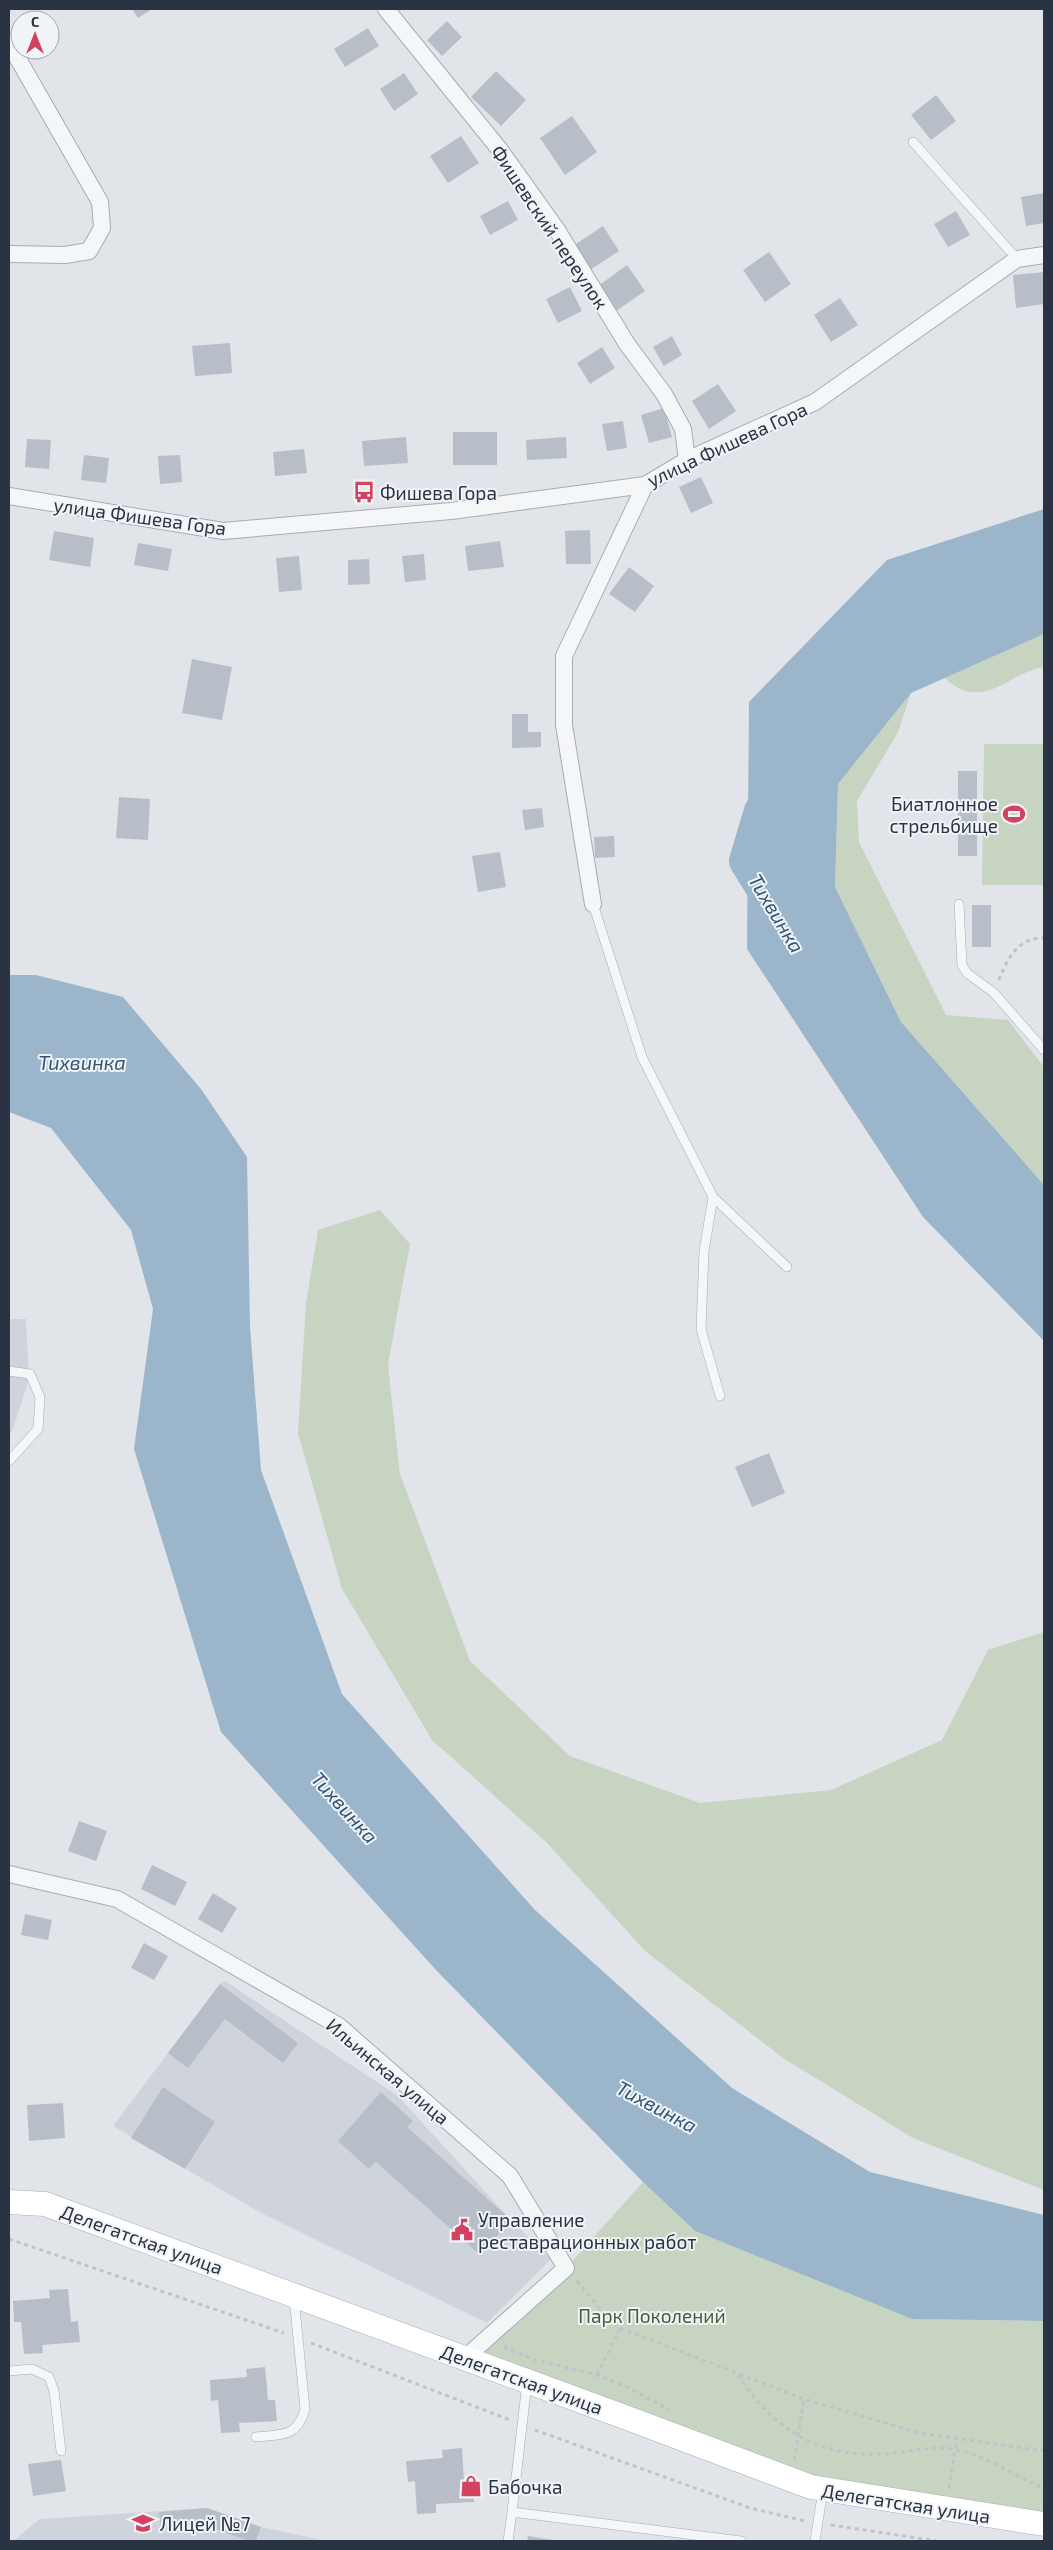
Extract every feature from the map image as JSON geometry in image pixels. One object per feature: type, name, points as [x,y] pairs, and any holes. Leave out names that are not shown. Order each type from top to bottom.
[{"type":"street","name":"Фишевский переулок","points":[[386,9],[500,150],[557,230],[627,344],[664,394],[683,429],[687,460]]},
{"type":"street","points":[[9,43],[16,70],[100,202],[102,228],[89,250],[65,255],[9,254]]},
{"type":"street","name":"улица Фишева Гора","points":[[9,496],[223,531],[451,511],[645,484],[687,460],[815,402],[1017,259],[1044,255]]},
{"type":"street","points":[[593,904],[564,725],[564,656],[645,484]]},
{"type":"street","name":"Ильинская улица","points":[[9,1874],[117,1899],[339,2026],[510,2176],[566,2268]]},
{"type":"street","name":"Делегатская улица","points":[[9,2202],[45,2204],[465,2358],[811,2488],[1044,2524]]},
{"type":"street","points":[[465,2358],[484,2339],[566,2268]]},
{"type":"lane","points":[[913,142],[1017,259]]},
{"type":"lane","points":[[593,904],[642,1057],[713,1197],[787,1267]]},
{"type":"lane","points":[[958,904],[962,965],[967,973],[994,993],[1044,1050]]},
{"type":"lane","points":[[713,1197],[704,1251],[701,1328],[720,1396]]},
{"type":"lane","points":[[9,1371],[30,1374],[40,1397],[38,1429],[9,1461]]},
{"type":"lane","points":[[256,2437],[289,2434],[301,2423],[305,2409],[294,2295]]},
{"type":"lane","points":[[9,2371],[32,2369],[49,2377],[54,2390],[60,2451]]},
{"type":"lane","points":[[508,2541],[527,2381]]},
{"type":"lane","points":[[815,2541],[823,2490]]},
{"type":"lane","points":[[512,2512],[741,2541]]},
{"type":"path","points":[[994,993],[1007,959],[1020,945],[1038,938],[1044,938]]},
{"type":"path","points":[[9,2239],[298,2338],[522,2425],[750,2508],[781,2517],[818,2524],[937,2541]]},
{"type":"path","points":[[566,2268],[601,2310],[620,2328],[737,2374],[804,2399],[920,2433],[957,2440],[1044,2451]]},
{"type":"path","points":[[597,2375],[620,2328]]},
{"type":"path","points":[[484,2339],[536,2360],[597,2375],[625,2386],[674,2412]]},
{"type":"path","points":[[737,2374],[764,2410],[781,2426],[798,2436],[846,2452],[868,2454],[956,2449],[991,2461],[1044,2488]]},
{"type":"path","points":[[794,2460],[804,2399]]},
{"type":"path","points":[[949,2489],[957,2440]]},
{"type":"path","points":[[785,2456],[800,2462]]},
{"type":"path","points":[[939,2487],[958,2490]]},
{"type":"shaded area","points":[[9,1319],[26,1319],[29,1379],[12,1432],[9,1434]]},
{"type":"shaded area","points":[[225,1981],[398,2096],[511,2220],[551,2259],[487,2323],[259,2212],[113,2126],[220,1984]]},
{"type":"shaded area","name":"Лицей №7","points":[[207,2508],[261,2527],[326,2541],[13,2541],[40,2519]]},
{"type":"green space","points":[[1044,634],[1044,667],[1031,670],[983,692],[971,692],[958,688],[945,678]]},
{"type":"green space","points":[[911,693],[898,732],[857,801],[859,842],[946,1015],[1008,1020],[1044,1067],[1044,1185],[901,1022],[835,887],[838,784]]},
{"type":"green space","name":"Биатлонное стрельбище","points":[[984,744],[1044,744],[1044,885],[982,885]]},
{"type":"green space","points":[[380,1210],[410,1244],[388,1365],[400,1474],[470,1661],[570,1756],[700,1803],[831,1790],[942,1740],[988,1650],[1044,1632],[1044,2190],[913,2138],[783,2058],[645,1951],[548,1844],[432,1740],[342,1589],[298,1433],[306,1303],[318,1230]]},
{"type":"green space","name":"Парк Поколений","points":[[643,2182],[695,2231],[912,2319],[1044,2321],[1044,2515],[809,2474],[471,2351],[566,2268]]},
{"type":"water","name":"Тихвинка","points":[[1044,509],[1044,634],[911,693],[838,784],[835,887],[901,1022],[1044,1185],[1044,1341],[923,1217],[747,949],[749,702],[887,560]]},
{"type":"water","name":"Тихвинка","points":[[9,975],[36,975],[123,997],[201,1089],[247,1157],[250,1327],[261,1470],[342,1694],[535,1910],[732,2088],[870,2172],[1044,2215],[1044,2321],[912,2319],[695,2231],[643,2182],[436,1970],[221,1732],[134,1449],[153,1309],[131,1230],[51,1128],[9,1112]]},
{"type":"building","points":[[132,9],[152,9],[138,18]]},
{"type":"building","points":[[447,21],[462,37],[442,56],[427,40]]},
{"type":"building","points":[[368,28],[379,46],[345,67],[334,49]]},
{"type":"building","points":[[496,71],[526,100],[501,126],[471,97]]},
{"type":"building","points":[[404,73],[418,94],[394,111],[380,89]]},
{"type":"building","points":[[936,95],[956,121],[931,140],[911,115]]},
{"type":"building","points":[[572,116],[597,152],[565,175],[540,138]]},
{"type":"building","points":[[461,136],[479,163],[448,183],[430,156]]},
{"type":"building","points":[[1044,193],[1044,223],[1026,226],[1021,197]]},
{"type":"building","points":[[508,201],[518,220],[490,235],[480,216]]},
{"type":"building","points":[[956,211],[970,235],[948,247],[934,224]]},
{"type":"building","points":[[603,226],[619,251],[590,270],[573,246]]},
{"type":"building","points":[[769,252],[791,284],[765,302],[743,270]]},
{"type":"building","points":[[627,265],[645,291],[616,311],[598,286]]},
{"type":"building","points":[[1044,272],[1044,304],[1016,308],[1013,275]]},
{"type":"building","points":[[570,287],[582,311],[558,323],[546,299]]},
{"type":"building","points":[[840,298],[858,325],[831,342],[814,315]]},
{"type":"building","points":[[672,336],[682,355],[664,366],[653,347]]},
{"type":"building","points":[[230,343],[232,373],[195,376],[192,346]]},
{"type":"building","points":[[602,347],[615,368],[590,384],[577,363]]},
{"type":"building","points":[[718,384],[736,411],[709,429],[692,401]]},
{"type":"building","points":[[664,408],[672,437],[649,443],[641,415]]},
{"type":"building","points":[[623,421],[627,448],[607,451],[602,424]]},
{"type":"building","points":[[453,432],[497,432],[497,465],[453,465]]},
{"type":"building","points":[[406,437],[408,463],[364,466],[362,441]]},
{"type":"building","points":[[566,437],[567,458],[527,460],[526,440]]},
{"type":"building","points":[[27,439],[51,440],[49,469],[25,467]]},
{"type":"building","points":[[304,449],[307,473],[275,476],[273,452]]},
{"type":"building","points":[[84,455],[109,458],[106,483],[81,480]]},
{"type":"building","points":[[180,455],[182,482],[160,484],[158,456]]},
{"type":"building","points":[[701,477],[713,503],[691,513],[679,487]]},
{"type":"building","points":[[590,530],[591,564],[566,564],[565,531]]},
{"type":"building","points":[[54,531],[94,538],[90,567],[49,560]]},
{"type":"building","points":[[500,541],[504,567],[468,571],[465,546]]},
{"type":"building","points":[[138,543],[172,549],[168,571],[134,565]]},
{"type":"building","points":[[424,554],[426,580],[405,582],[402,556]]},
{"type":"building","points":[[299,556],[302,590],[279,592],[276,558]]},
{"type":"building","points":[[369,559],[370,584],[348,585],[348,560]]},
{"type":"building","points":[[629,567],[654,586],[635,612],[609,594]]},
{"type":"building","points":[[192,659],[232,667],[222,720],[182,713]]},
{"type":"building","points":[[512,714],[528,714],[528,732],[541,732],[541,747],[512,748]]},
{"type":"building","points":[[958,771],[977,771],[977,856],[958,856]]},
{"type":"building","points":[[119,797],[150,799],[148,840],[116,838]]},
{"type":"building","points":[[542,808],[544,827],[525,830],[522,810]]},
{"type":"building","points":[[614,836],[615,857],[595,858],[594,837]]},
{"type":"building","points":[[500,852],[506,887],[478,892],[472,856]]},
{"type":"building","points":[[972,905],[991,905],[991,947],[972,947]]},
{"type":"building","points":[[769,1453],[785,1493],[752,1507],[735,1467]]},
{"type":"building","points":[[79,1821],[107,1831],[96,1861],[68,1851]]},
{"type":"building","points":[[152,1865],[187,1882],[175,1906],[141,1889]]},
{"type":"building","points":[[213,1893],[237,1908],[222,1933],[198,1919]]},
{"type":"building","points":[[25,1914],[52,1920],[48,1940],[21,1935]]},
{"type":"building","points":[[144,1943],[168,1956],[154,1980],[131,1968]]},
{"type":"building","points":[[220,1984],[298,2043],[283,2063],[225,2019],[188,2068],[168,2053]]},
{"type":"building","points":[[163,2087],[215,2122],[185,2169],[131,2138]]},
{"type":"building","points":[[381,2092],[413,2121],[407,2127],[511,2220],[480,2255],[376,2162],[369,2169],[338,2141]]},
{"type":"building","points":[[63,2103],[65,2138],[29,2141],[27,2105]]},
{"type":"building","points":[[68,2289],[71,2322],[78,2321],[80,2342],[42,2345],[43,2353],[24,2354],[21,2322],[14,2322],[13,2301],[50,2298],[49,2290]]},
{"type":"building","points":[[265,2367],[268,2400],[275,2400],[277,2421],[239,2423],[240,2432],[221,2433],[218,2400],[211,2401],[210,2380],[247,2377],[246,2369]]},
{"type":"building","points":[[462,2448],[464,2481],[472,2481],[474,2502],[436,2504],[436,2513],[417,2514],[415,2481],[408,2482],[406,2461],[443,2458],[442,2450]]},
{"type":"building","points":[[61,2460],[66,2491],[33,2496],[28,2464]]},
{"type":"building","points":[[207,2508],[261,2527],[256,2541],[249,2541],[204,2525],[161,2529],[159,2512]]},
{"type":"building","points":[[528,2536],[553,2540],[553,2541],[527,2541]]},
{"type":"waterway","name":"Тихвинка","points":[[761,811],[746,861],[772,903]]},
{"type":"place","name":"Фишева Гора","points":[[364,492]]},
{"type":"place","name":"Биатлонное стрельбище","points":[[1014,814]]},
{"type":"place","name":"Управление реставрационных работ","points":[[462,2230]]},
{"type":"place","name":"Бабочка","points":[[471,2486]]},
{"type":"place","name":"Лицей №7","points":[[143,2523]]}]
